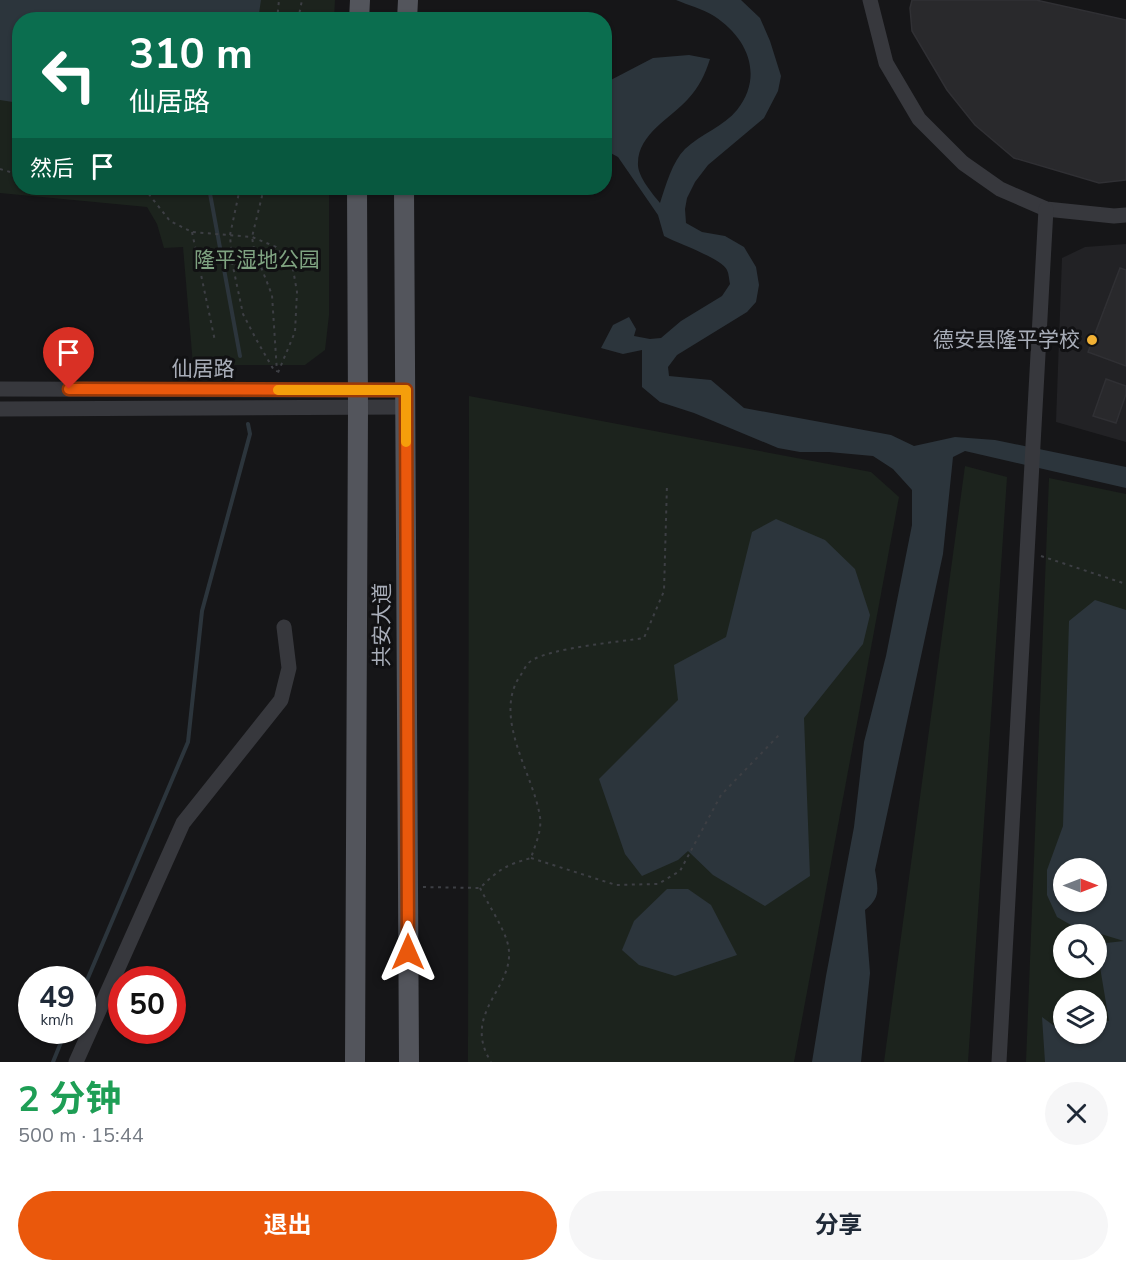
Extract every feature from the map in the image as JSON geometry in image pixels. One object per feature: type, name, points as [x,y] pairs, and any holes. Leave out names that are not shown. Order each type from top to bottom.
[{"type":"main road","name":"共安大道","points":[[355,1062],[357,195]]},
{"type":"main road","name":"共安大道","points":[[404,195],[409,1062]]},
{"type":"street","points":[[870,0],[886,63],[919,120],[963,163],[1000,189],[1046,209],[1114,216],[1126,214]]},
{"type":"street","points":[[999,1062],[1046,209]]},
{"type":"street","name":"仙居路","points":[[0,389],[277,382],[358,399]]},
{"type":"street","name":"仙居路","points":[[0,409],[405,398]]},
{"type":"street","points":[[76,1062],[183,823],[281,700],[289,668],[284,627]]},
{"type":"path","points":[[150,195],[170,221],[192,232],[252,237],[276,248],[293,269],[297,292],[296,332],[277,382]]},
{"type":"path","points":[[239,195],[230,235],[232,262],[243,314],[277,382]]},
{"type":"path","points":[[262,195],[252,237],[254,249],[272,295],[277,382]]},
{"type":"path","points":[[192,232],[215,341]]},
{"type":"path","points":[[531,858],[540,830],[540,816],[520,761],[510,698],[516,682],[530,662],[553,653],[644,638],[664,591],[667,484]]},
{"type":"path","points":[[1027,552],[1126,584]]},
{"type":"path","points":[[408,887],[480,888],[498,870],[514,862],[531,858],[616,885],[658,884],[680,871],[721,795],[779,735]]},
{"type":"path","points":[[480,888],[508,942],[508,963],[501,984],[483,1016],[483,1048],[491,1062]]},
{"type":"shaded area","points":[[0,0],[261,0],[259,12],[12,12],[12,102],[0,100]]},
{"type":"shaded area","points":[[676,0],[741,0],[760,18],[781,76],[778,91],[764,118],[708,165],[695,182],[687,198],[685,209],[686,223],[702,232],[725,236],[744,247],[756,267],[759,285],[756,302],[747,312],[677,355],[668,367],[669,376],[711,380],[744,408],[891,435],[914,446],[955,437],[995,440],[1126,467],[1126,488],[965,451],[953,457],[943,554],[875,870],[876,897],[865,910],[870,973],[861,1062],[812,1062],[854,827],[864,742],[886,656],[912,525],[912,490],[893,469],[873,456],[800,452],[778,448],[694,413],[660,402],[642,387],[642,350],[623,354],[601,348],[613,325],[629,317],[636,329],[634,336],[650,339],[661,338],[681,321],[722,296],[730,284],[728,272],[723,265],[664,236],[658,215],[618,157],[612,154],[612,79],[653,58],[689,55],[710,59],[704,76],[695,90],[649,135],[639,153],[640,173],[660,203],[680,154],[732,116],[745,97],[750,84],[751,71],[743,46],[726,25],[700,9]]},
{"type":"shaded area","name":"德安县隆平学校","points":[[1126,244],[1126,442],[1056,422],[1062,258],[1085,247]]},
{"type":"shaded area","points":[[776,519],[825,540],[855,569],[870,615],[863,644],[804,718],[810,876],[765,906],[713,875],[688,851],[678,860],[642,876],[625,854],[599,779],[678,700],[674,665],[726,637],[752,532]]},
{"type":"shaded area","points":[[1095,600],[1126,610],[1126,1062],[1045,1062],[1042,1017],[1053,1025],[1053,1044],[1107,1044],[1107,1021],[1109,1021],[1107,990],[1104,990],[1102,978],[1107,978],[1107,943],[1124,941],[1107,936],[1107,924],[1069,924],[1057,917],[1055,912],[1107,912],[1107,858],[1053,858],[1053,908],[1047,895],[1047,870],[1063,826],[1069,621]]},
{"type":"shaded area","points":[[667,889],[688,889],[711,905],[737,955],[675,976],[639,965],[622,950],[634,921]]},
{"type":"green space","name":"隆平湿地公园","points":[[0,0],[335,0],[334,12],[12,12],[12,194],[0,193]]},
{"type":"green space","name":"隆平湿地公园","points":[[21,195],[329,195],[329,315],[325,350],[305,365],[193,365],[183,247],[164,248],[157,224],[147,207]]},
{"type":"green space","points":[[469,396],[871,472],[899,497],[794,1062],[468,1062]]},
{"type":"green space","points":[[965,466],[1007,477],[968,1062],[884,1062]]},
{"type":"green space","points":[[1049,478],[1126,494],[1126,1062],[1026,1062]]},
{"type":"building","points":[[912,0],[1036,0],[1126,20],[1126,180],[1099,183],[1014,158],[975,125],[947,90],[912,31],[910,8]]},
{"type":"building","points":[[1120,268],[1126,270],[1126,366],[1088,352]]},
{"type":"building","points":[[1106,379],[1126,386],[1126,394],[1116,423],[1093,416]]},
{"type":"waterway","points":[[210,195],[240,356]]},
{"type":"waterway","points":[[93,966],[188,742],[202,611],[250,434],[248,424]]},
{"type":"waterway","points":[[53,1062],[60,1044]]},
{"type":"slow traffic","points":[[278,390],[406,390],[406,442]]},
{"type":"place","name":"德安县隆平学校","points":[[1092,340]]},
{"type":"route","points":[[69,389],[406,390],[408,952]]}]
